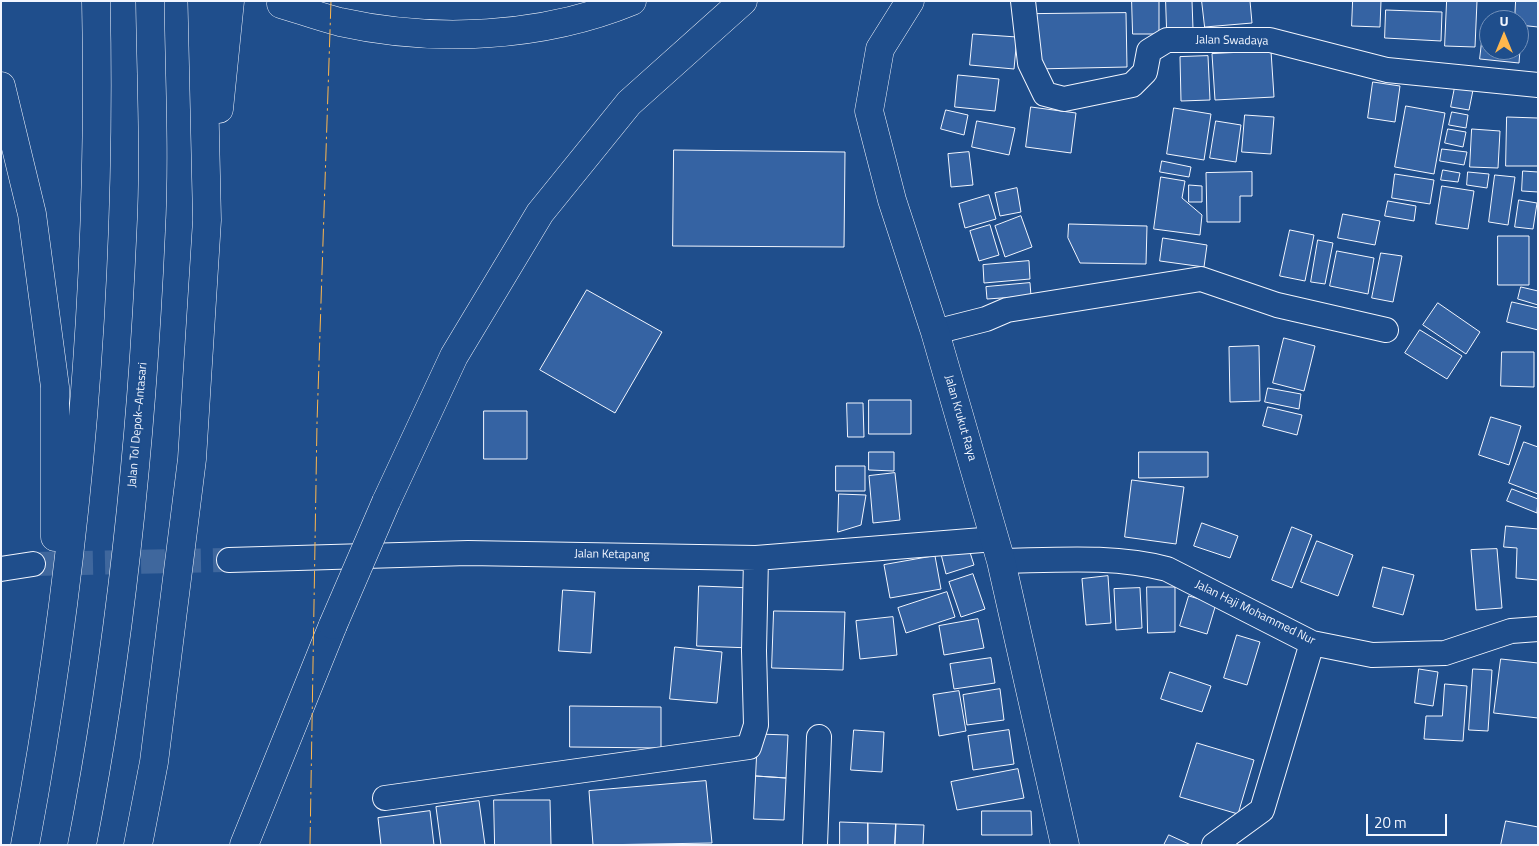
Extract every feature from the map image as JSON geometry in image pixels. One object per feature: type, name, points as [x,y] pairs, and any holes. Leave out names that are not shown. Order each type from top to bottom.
[{"type":"main road","points":[[25,845],[56,659],[84,420],[99,116],[96,1]]},
{"type":"main road","name":"Jalan Tol Depok–Antasari","points":[[82,845],[98,760],[118,626],[136,454],[152,230],[150,1]]},
{"type":"main road","points":[[202,1],[207,220]]},
{"type":"main road","points":[[138,845],[154,762],[192,459],[207,220],[230,1]]},
{"type":"main road","points":[[281,4],[339,22],[405,32],[477,33],[542,27],[605,12],[632,1]]},
{"type":"main road","points":[[244,845],[386,502],[454,356],[540,213],[629,103],[733,8],[744,1]]},
{"type":"main road","name":"Jalan Krukut Raya","points":[[910,1],[880,49],[869,111],[892,200],[944,329],[1005,554],[1065,845]]},
{"type":"main road","points":[[1,86],[32,214],[55,388],[56,659]]},
{"type":"street","name":"Jalan Swadaya","points":[[1023,1],[1030,63],[1045,94],[1064,99],[1132,85],[1144,72],[1150,51],[1168,40],[1270,40],[1387,70],[1538,85]]},
{"type":"street","points":[[944,329],[986,319],[1007,310],[1201,279],[1277,305],[1386,330]]},
{"type":"street","name":"Jalan Ketapang","points":[[229,560],[468,553],[756,558],[1005,554]]},
{"type":"street","name":"Jalan Haji Mohammed Nur","points":[[1005,554],[1066,560],[1142,562],[1168,569],[1312,643],[1372,656],[1444,653],[1512,631],[1538,630]]},
{"type":"street","points":[[385,798],[749,748],[756,726],[754,650],[756,558]]},
{"type":"street","points":[[1,569],[32,564]]},
{"type":"street","points":[[1214,845],[1262,810],[1312,643]]},
{"type":"street","points":[[814,845],[819,737]]},
{"type":"building","points":[[1132,1],[1159,1],[1159,34],[1133,34]]},
{"type":"building","points":[[1166,1],[1192,1],[1193,29],[1167,30]]},
{"type":"building","points":[[1202,1],[1250,1],[1252,23],[1205,27]]},
{"type":"building","points":[[1353,1],[1381,1],[1380,27],[1352,26]]},
{"type":"building","points":[[1447,1],[1477,1],[1475,47],[1445,46]]},
{"type":"building","points":[[1516,1],[1538,1],[1538,27],[1529,26],[1529,10],[1516,10]]},
{"type":"building","points":[[1386,10],[1442,12],[1441,41],[1385,38]]},
{"type":"building","points":[[1126,13],[1127,67],[1036,69],[1036,14]]},
{"type":"building","points":[[973,34],[1017,37],[1014,69],[970,65]]},
{"type":"building","points":[[1271,51],[1274,97],[1215,100],[1212,54]]},
{"type":"building","points":[[1208,56],[1210,100],[1181,101],[1180,57]]},
{"type":"building","points":[[1490,60],[1519,60],[1519,63]]},
{"type":"building","points":[[958,75],[999,79],[995,111],[955,107]]},
{"type":"building","points":[[1373,82],[1400,86],[1395,122],[1368,118]]},
{"type":"building","points":[[1455,87],[1473,90],[1469,110],[1451,107]]},
{"type":"building","points":[[1406,106],[1445,113],[1434,174],[1395,167]]},
{"type":"building","points":[[1031,107],[1076,113],[1071,153],[1026,147]]},
{"type":"building","points":[[1174,108],[1211,114],[1204,160],[1167,154]]},
{"type":"building","points":[[946,110],[968,115],[964,135],[941,129]]},
{"type":"building","points":[[1452,112],[1468,115],[1466,128],[1449,125]]},
{"type":"building","points":[[1245,115],[1274,117],[1271,154],[1242,152]]},
{"type":"building","points":[[1507,117],[1538,118],[1538,166],[1506,166]]},
{"type":"building","points":[[977,121],[1015,128],[1009,155],[972,147]]},
{"type":"building","points":[[1216,121],[1241,125],[1236,162],[1210,158]]},
{"type":"building","points":[[1448,129],[1466,132],[1463,147],[1445,143]]},
{"type":"building","points":[[1472,129],[1500,131],[1498,168],[1470,167]]},
{"type":"building","points":[[1442,149],[1467,152],[1464,165],[1440,161]]},
{"type":"building","points":[[674,150],[845,152],[844,247],[673,246]]},
{"type":"building","points":[[969,152],[973,185],[951,187],[948,154]]},
{"type":"building","points":[[1162,161],[1191,167],[1189,177],[1160,172]]},
{"type":"building","points":[[1443,170],[1460,173],[1458,182],[1441,180]]},
{"type":"building","points":[[1523,171],[1538,172],[1538,192],[1522,191]]},
{"type":"building","points":[[1252,172],[1252,196],[1240,196],[1240,222],[1207,222],[1206,173]]},
{"type":"building","points":[[1468,172],[1489,174],[1487,188],[1467,185]]},
{"type":"building","points":[[1395,174],[1434,180],[1430,204],[1392,198]]},
{"type":"building","points":[[1495,175],[1515,177],[1508,225],[1489,222]]},
{"type":"building","points":[[1161,177],[1185,181],[1182,198],[1202,215],[1200,235],[1154,229]]},
{"type":"building","points":[[1189,185],[1202,186],[1202,202],[1189,202]]},
{"type":"building","points":[[1442,186],[1474,191],[1468,229],[1436,224]]},
{"type":"building","points":[[1017,188],[1021,212],[1000,216],[995,193]]},
{"type":"building","points":[[989,195],[996,219],[965,228],[959,204]]},
{"type":"building","points":[[1519,200],[1537,203],[1533,229],[1515,227]]},
{"type":"building","points":[[1388,201],[1416,206],[1414,221],[1385,216]]},
{"type":"building","points":[[1343,214],[1380,221],[1375,245],[1338,238]]},
{"type":"building","points":[[1021,216],[1032,247],[1005,257],[995,226]]},
{"type":"building","points":[[1069,224],[1147,226],[1146,264],[1080,263],[1068,238]]},
{"type":"building","points":[[990,225],[999,255],[979,261],[970,231]]},
{"type":"building","points":[[1290,230],[1314,235],[1305,281],[1280,276]]},
{"type":"building","points":[[1498,236],[1529,236],[1529,285],[1498,285]]},
{"type":"building","points":[[1163,238],[1207,245],[1204,267],[1160,261]]},
{"type":"building","points":[[1318,240],[1333,243],[1325,284],[1311,282]]},
{"type":"building","points":[[1337,251],[1374,258],[1368,294],[1330,286]]},
{"type":"building","points":[[1381,253],[1402,256],[1393,302],[1372,298]]},
{"type":"building","points":[[1029,261],[1030,279],[984,283],[983,265]]},
{"type":"building","points":[[1030,283],[1031,296],[987,299],[986,287]]},
{"type":"building","points":[[1521,287],[1538,291],[1538,305],[1518,299]]},
{"type":"building","points":[[587,290],[662,332],[615,413],[540,370]]},
{"type":"building","points":[[1512,302],[1538,308],[1538,330],[1507,322]]},
{"type":"building","points":[[1438,303],[1480,332],[1466,354],[1423,325]]},
{"type":"building","points":[[1420,330],[1462,356],[1447,379],[1405,353]]},
{"type":"building","points":[[1284,338],[1315,346],[1304,391],[1273,383]]},
{"type":"building","points":[[1259,346],[1260,401],[1230,402],[1229,347]]},
{"type":"building","points":[[1502,352],[1534,352],[1534,387],[1501,386]]},
{"type":"building","points":[[1268,388],[1301,394],[1299,409],[1265,402]]},
{"type":"building","points":[[869,400],[911,400],[911,434],[869,434]]},
{"type":"building","points":[[847,403],[863,403],[864,437],[848,437]]},
{"type":"building","points":[[1268,407],[1302,415],[1297,435],[1263,426]]},
{"type":"building","points":[[484,411],[527,411],[527,459],[484,459]]},
{"type":"building","points":[[1491,417],[1521,426],[1509,465],[1479,455]]},
{"type":"building","points":[[1524,442],[1538,447],[1538,494],[1509,483]]},
{"type":"building","points":[[869,452],[894,452],[894,471],[869,470]]},
{"type":"building","points":[[1139,452],[1208,452],[1208,477],[1139,478]]},
{"type":"building","points":[[836,466],[865,466],[865,491],[836,491]]},
{"type":"building","points":[[895,473],[900,520],[873,523],[869,476]]},
{"type":"building","points":[[1132,480],[1184,487],[1176,544],[1125,537]]},
{"type":"building","points":[[1512,489],[1538,499],[1537,513],[1507,501]]},
{"type":"building","points":[[839,494],[866,495],[861,525],[838,532]]},
{"type":"building","points":[[1202,523],[1238,536],[1230,558],[1194,546]]},
{"type":"building","points":[[1506,526],[1538,529],[1538,580],[1516,578],[1517,548],[1504,547]]},
{"type":"building","points":[[1292,527],[1312,535],[1292,588],[1272,580]]},
{"type":"building","points":[[1317,541],[1353,555],[1338,596],[1301,582]]},
{"type":"building","points":[[968,546],[974,565],[946,574],[941,554]]},
{"type":"building","points":[[1497,549],[1502,608],[1476,610],[1471,550]]},
{"type":"building","points":[[935,556],[941,589],[890,598],[884,565]]},
{"type":"building","points":[[1383,567],[1414,575],[1403,615],[1373,607]]},
{"type":"building","points":[[973,574],[985,609],[961,617],[949,582]]},
{"type":"building","points":[[1108,576],[1111,623],[1086,625],[1082,579]]},
{"type":"building","points":[[699,586],[754,588],[752,648],[697,646]]},
{"type":"building","points":[[1147,587],[1175,587],[1175,632],[1148,633]]},
{"type":"building","points":[[1140,588],[1142,628],[1116,630],[1114,589]]},
{"type":"building","points":[[563,590],[595,592],[591,653],[559,651]]},
{"type":"building","points":[[947,592],[955,617],[906,633],[898,608]]},
{"type":"building","points":[[1189,596],[1216,604],[1207,634],[1180,626]]},
{"type":"building","points":[[774,611],[845,612],[843,670],[772,668]]},
{"type":"building","points":[[893,617],[897,655],[860,659],[856,621]]},
{"type":"building","points":[[978,619],[984,648],[944,655],[939,626]]},
{"type":"building","points":[[1237,635],[1260,642],[1247,685],[1224,678]]},
{"type":"building","points":[[675,647],[722,652],[717,703],[670,699]]},
{"type":"building","points":[[991,658],[995,683],[954,689],[950,664]]},
{"type":"building","points":[[1501,659],[1538,663],[1538,718],[1494,713]]},
{"type":"building","points":[[1419,669],[1438,672],[1433,706],[1415,703]]},
{"type":"building","points":[[1473,669],[1492,670],[1488,731],[1469,730]]},
{"type":"building","points":[[1170,672],[1211,686],[1202,712],[1161,699]]},
{"type":"building","points":[[1445,684],[1467,686],[1463,741],[1424,739],[1426,716],[1442,716]]},
{"type":"building","points":[[1000,689],[1004,720],[967,725],[963,695]]},
{"type":"building","points":[[959,691],[966,731],[939,736],[933,695]]},
{"type":"building","points":[[570,706],[661,707],[661,748],[570,747]]},
{"type":"building","points":[[854,730],[884,732],[882,772],[851,770]]},
{"type":"building","points":[[1009,730],[1014,764],[973,770],[968,736]]},
{"type":"building","points":[[758,734],[788,735],[786,778],[756,776]]},
{"type":"building","points":[[1197,743],[1254,760],[1238,814],[1180,797]]},
{"type":"building","points":[[1018,769],[1024,798],[957,810],[951,782]]},
{"type":"building","points":[[756,776],[786,778],[784,820],[754,819]]},
{"type":"building","points":[[706,781],[712,843],[593,845],[589,791]]},
{"type":"building","points":[[494,800],[550,800],[551,845],[495,845]]},
{"type":"building","points":[[479,801],[485,845],[441,845],[436,807]]},
{"type":"building","points":[[430,811],[434,845],[381,845],[378,818]]},
{"type":"building","points":[[982,811],[1031,811],[1032,835],[982,835]]},
{"type":"building","points":[[1506,821],[1538,827],[1538,845],[1501,845]]},
{"type":"building","points":[[840,822],[868,823],[868,845],[840,845]]},
{"type":"building","points":[[868,823],[896,824],[895,845],[868,845]]},
{"type":"building","points":[[896,824],[924,825],[923,845],[895,845]]},
{"type":"building","points":[[1169,835],[1191,845],[1164,845]]},
{"type":"tunnel","points":[[33,564],[229,560]]},
{"type":"power","points":[[310,845],[317,423],[331,1]]}]
